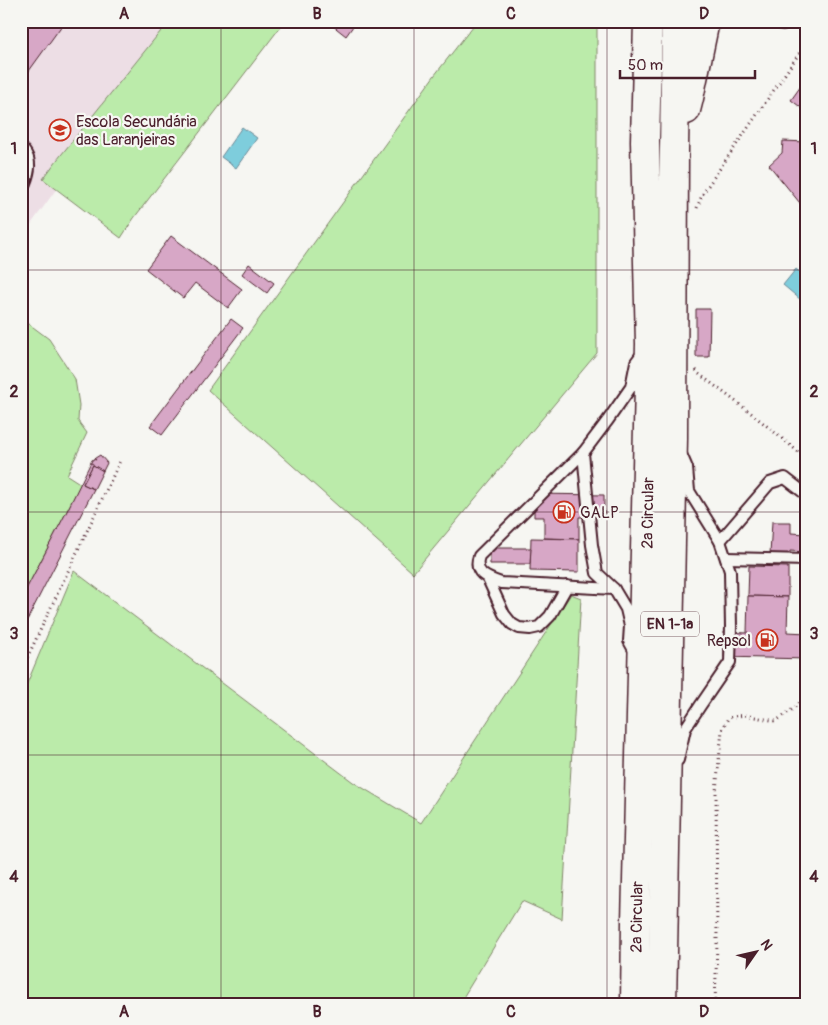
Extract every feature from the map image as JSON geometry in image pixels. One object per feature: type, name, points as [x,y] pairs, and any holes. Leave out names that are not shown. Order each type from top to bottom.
[{"type":"highway","name":"2ª Circular","points":[[635,1004],[650,344],[645,141],[648,21]]},
{"type":"highway","name":"2ª Circular","points":[[666,810],[673,438],[676,21]]},
{"type":"highway","points":[[674,150],[690,98],[705,21]]},
{"type":"highway","name":"EN 1-1ª","points":[[662,1004],[666,810]]},
{"type":"lane","points":[[770,21],[783,24],[788,21]]},
{"type":"lane","points":[[21,148],[30,162],[27,180],[21,192]]},
{"type":"lane","points":[[567,586],[550,616],[539,627],[530,629],[519,628],[512,624],[504,614],[488,579],[479,570],[477,564],[480,556],[583,454],[631,387],[636,362],[650,344]]},
{"type":"lane","points":[[666,810],[685,729],[730,662],[730,571],[720,540],[688,491],[687,468],[673,438]]},
{"type":"lane","points":[[583,454],[592,545],[598,573],[614,589],[626,609],[630,626],[629,641],[643,666]]},
{"type":"lane","points":[[720,540],[770,483],[785,478],[807,495]]},
{"type":"lane","points":[[726,558],[807,560]]},
{"type":"lane","points":[[488,579],[500,583],[614,589]]},
{"type":"path","points":[[696,215],[702,195],[807,42]]},
{"type":"path","points":[[695,368],[698,374],[807,459]]},
{"type":"path","points":[[92,464],[96,457]]},
{"type":"path","points":[[21,671],[120,461]]},
{"type":"path","points":[[715,1004],[717,944],[716,791],[722,730],[728,718],[744,715],[776,721],[793,710],[807,696]]},
{"type":"shaded area","name":"Escola Secundária das Laranjeiras","points":[[21,21],[178,21],[21,238]]},
{"type":"green space","points":[[169,21],[285,21],[134,218],[121,238],[43,179]]},
{"type":"green space","points":[[477,21],[597,21],[597,353],[413,573],[208,390],[434,76]]},
{"type":"green space","points":[[21,318],[49,339],[75,379],[79,405],[78,421],[87,433],[67,475],[81,484],[21,599]]},
{"type":"green space","points":[[74,571],[353,782],[421,823],[571,594],[581,598],[562,919],[522,901],[459,1004],[21,1004],[21,698]]},
{"type":"water","points":[[242,127],[257,138],[236,168],[221,157]]},
{"type":"water","points":[[796,269],[807,278],[807,305],[783,285]]},
{"type":"building","points":[[21,21],[65,21],[21,82]]},
{"type":"building","points":[[327,21],[355,21],[356,22],[346,36]]},
{"type":"building","points":[[807,80],[807,112],[791,100]]},
{"type":"building","points":[[783,141],[807,142],[807,206],[804,208],[769,165],[782,153]]},
{"type":"building","points":[[171,236],[242,289],[228,308],[195,283],[183,298],[146,269]]},
{"type":"building","points":[[249,264],[274,283],[267,293],[242,274]]},
{"type":"building","points":[[696,309],[710,309],[709,357],[696,357]]},
{"type":"building","points":[[231,319],[243,328],[162,435],[150,426]]},
{"type":"building","points":[[100,455],[107,463],[103,471],[93,465],[83,484],[94,489],[21,632],[21,599],[92,460]]},
{"type":"building","points":[[93,465],[103,471],[94,489],[83,484]]},
{"type":"building","points":[[534,494],[604,495],[604,517],[579,517],[579,539],[544,538],[544,517],[534,517]]},
{"type":"building","points":[[772,522],[791,522],[791,533],[807,534],[807,552],[790,551],[790,555],[770,554]]},
{"type":"building","points":[[531,538],[579,539],[579,572],[530,571]]},
{"type":"building","points":[[490,548],[531,548],[530,564],[490,564]]},
{"type":"building","points":[[749,566],[788,567],[788,597],[748,596]]},
{"type":"building","points":[[748,596],[788,597],[787,632],[807,633],[807,659],[724,657],[724,632],[747,633]]},
{"type":"place","name":"Escola Secundária das Laranjeiras","points":[[60,130]]},
{"type":"place","name":"GALP","points":[[564,512]]},
{"type":"place","name":"Repsol","points":[[767,640]]}]
